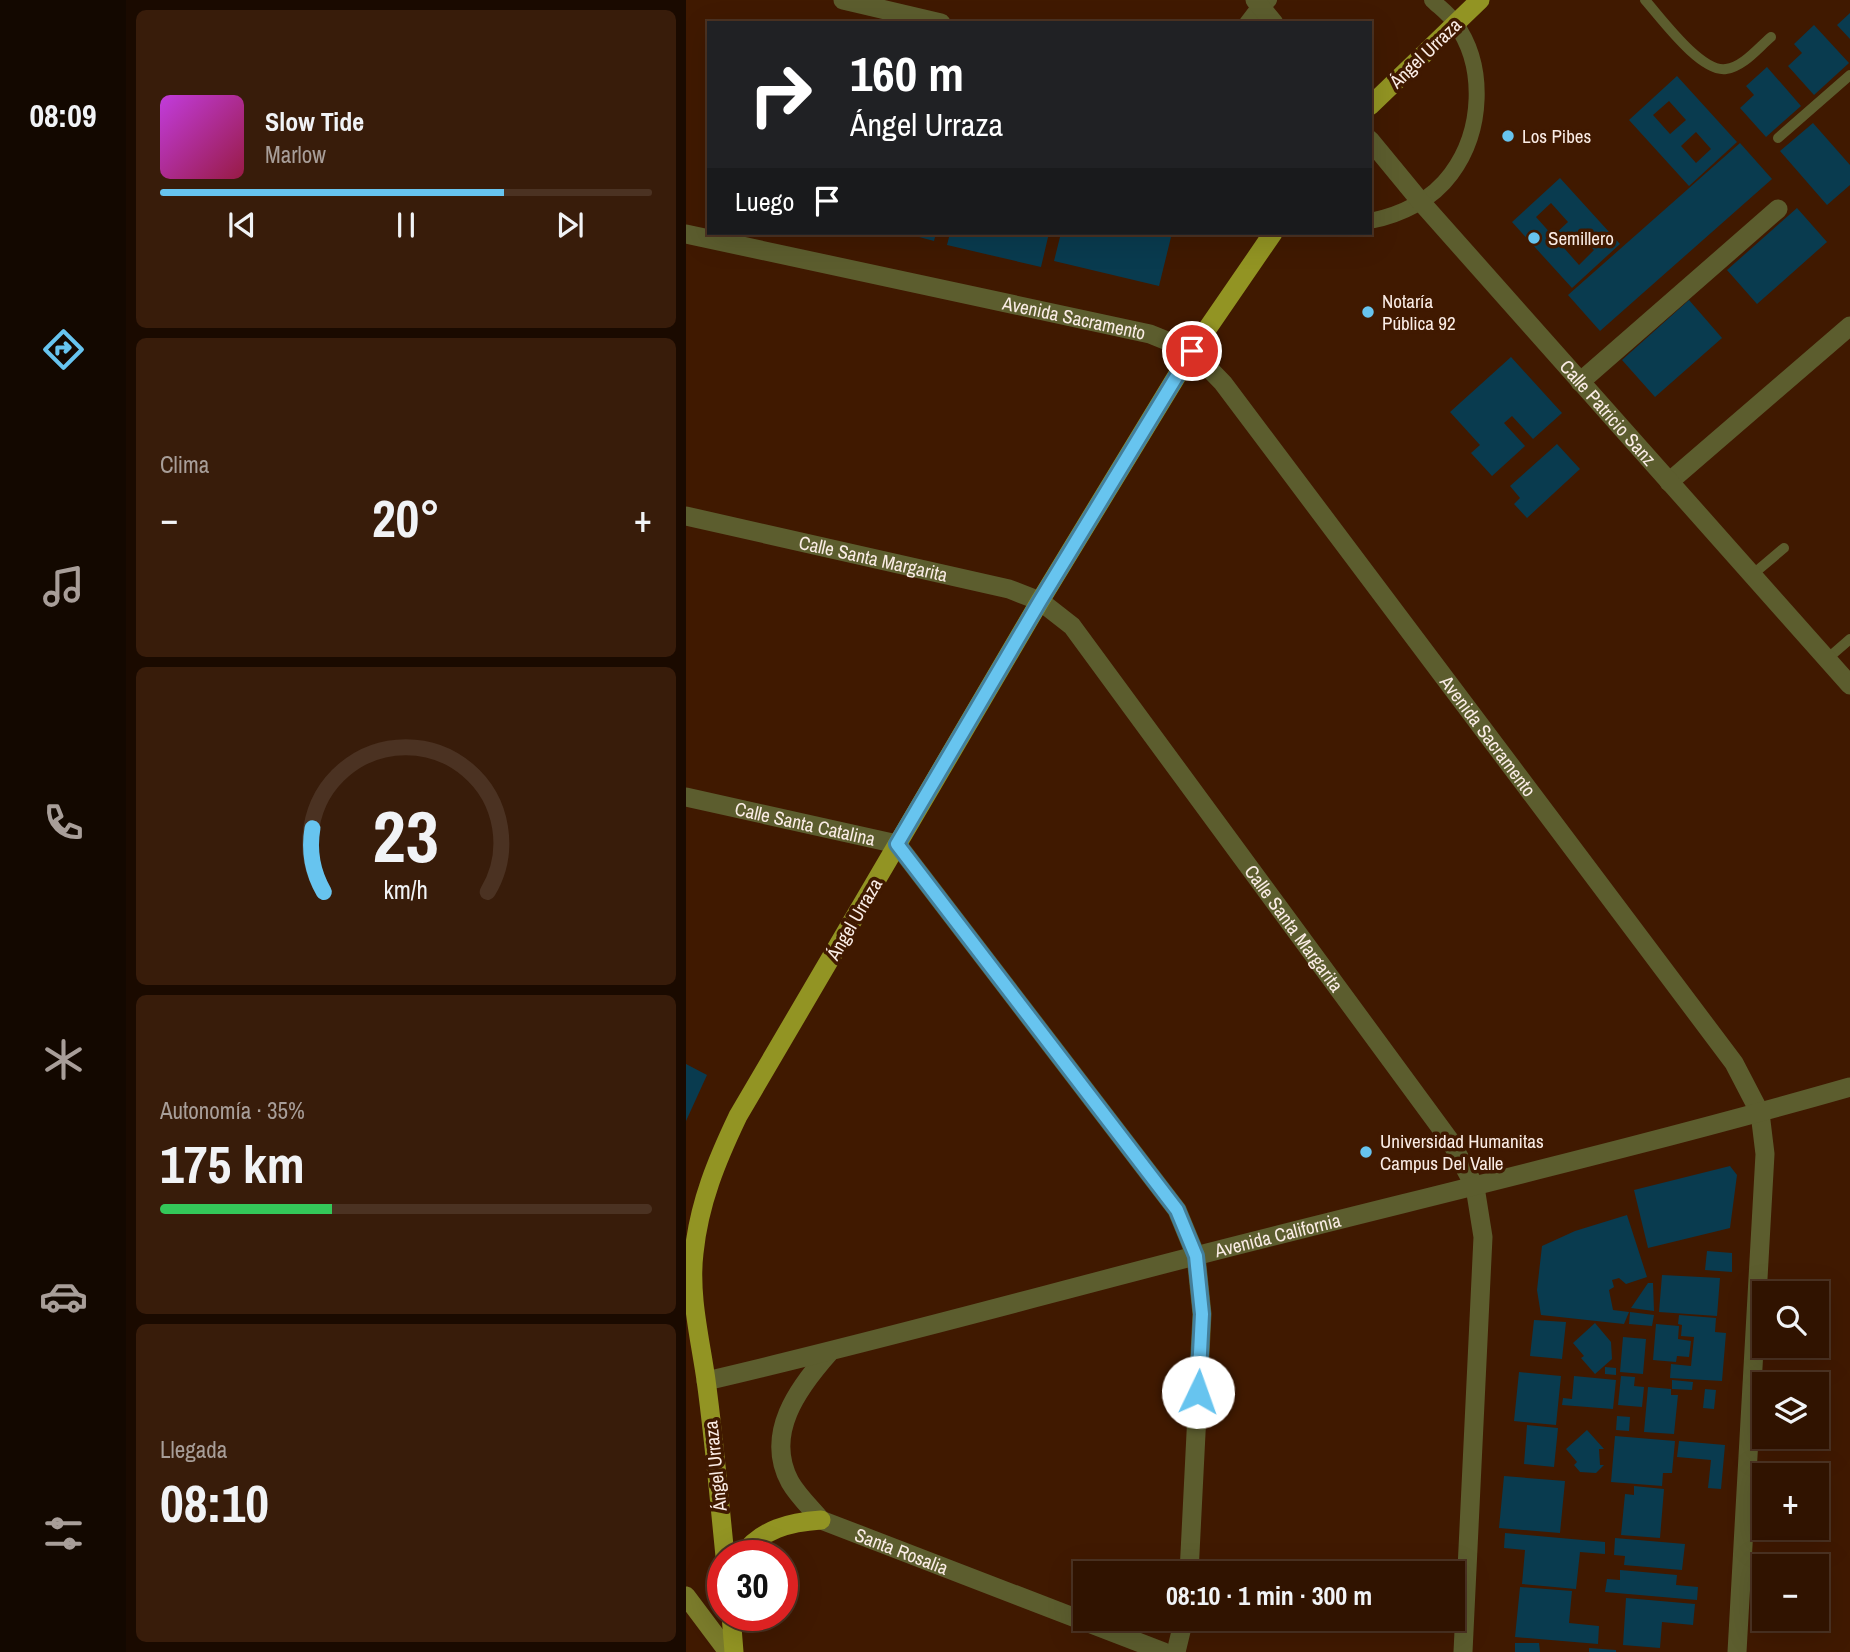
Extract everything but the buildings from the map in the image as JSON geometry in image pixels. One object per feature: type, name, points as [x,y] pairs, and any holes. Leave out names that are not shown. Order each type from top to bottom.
[{"type":"main road","name":"Ángel Urraza","points":[[1372,104],[1480,0]]},
{"type":"main road","name":"Ángel Urraza","points":[[723,1540],[706,1381],[694,1306],[693,1254],[702,1206],[714,1166],[738,1116],[1040,601],[1192,351],[1272,235]]},
{"type":"main road","points":[[758,1540],[779,1527],[800,1521],[821,1520]]},
{"type":"main road","points":[[686,1596],[728,1652]]},
{"type":"main road","points":[[732,1631],[734,1652]]},
{"type":"street","points":[[843,0],[933,21]]},
{"type":"street","points":[[1372,221],[1390,217],[1421,202],[1451,174],[1470,139],[1478,99],[1472,59],[1455,23],[1432,0]]},
{"type":"street","points":[[1248,21],[1261,2],[1273,21]]},
{"type":"street","name":"Calle Patricio Sanz","points":[[1372,142],[1421,202],[1850,685]]},
{"type":"street","points":[[1580,382],[1779,209]]},
{"type":"street","name":"Avenida Sacramento","points":[[686,234],[1150,334],[1192,351],[1223,383],[1734,1063],[1760,1113],[1765,1154],[1737,1652]]},
{"type":"street","points":[[1669,482],[1850,326]]},
{"type":"street","name":"Calle Santa Margarita","points":[[686,516],[1009,589],[1040,601],[1072,626],[1451,1142],[1475,1187],[1483,1237],[1463,1652]]},
{"type":"street","name":"Calle Santa Catalina","points":[[686,797],[897,844],[1177,1210],[1196,1256],[1202,1314],[1190,1561]]},
{"type":"street","name":"Avenida California","points":[[706,1381],[829,1353],[1196,1256],[1475,1187],[1850,1087]]},
{"type":"street","points":[[821,1520],[790,1481],[782,1459],[781,1431],[792,1402],[804,1381],[829,1353]]},
{"type":"street","name":"Santa Rosalia","points":[[821,1520],[1164,1652]]},
{"type":"street","points":[[1176,1652],[1181,1631]]},
{"type":"lane","points":[[1644,0],[1700,61],[1713,68],[1727,69],[1740,63],[1771,37]]},
{"type":"lane","points":[[1777,138],[1850,75]]},
{"type":"lane","points":[[1752,575],[1784,548]]},
{"type":"lane","points":[[1827,659],[1850,639]]},
{"type":"place","name":"Los Pibes","points":[[1508,136]]},
{"type":"place","name":"Semillero","points":[[1534,238]]},
{"type":"place","name":"Notaría Pública 92","points":[[1368,312]]},
{"type":"place","name":"Universidad Humanitas Campus Del Valle","points":[[1366,1152]]},
{"type":"route","points":[[1192,351],[897,844],[1177,1210],[1196,1256],[1202,1314],[1198,1392]]}]
